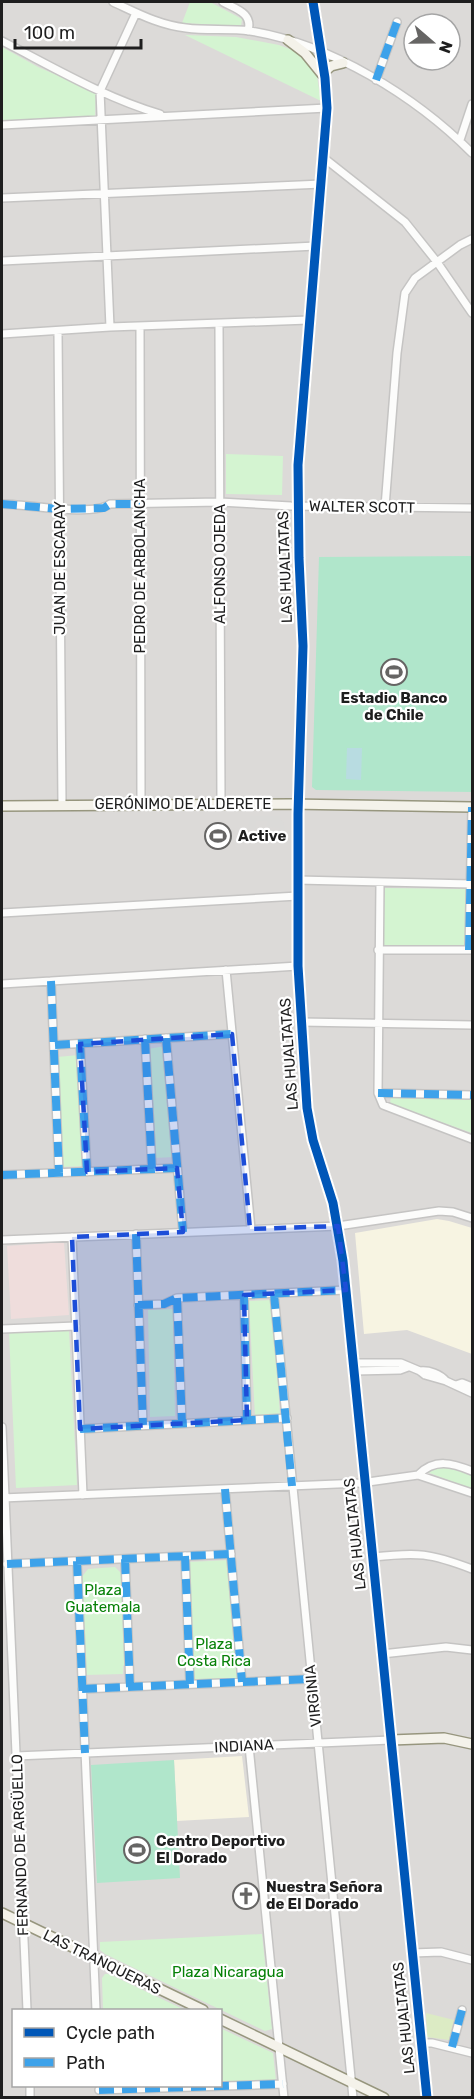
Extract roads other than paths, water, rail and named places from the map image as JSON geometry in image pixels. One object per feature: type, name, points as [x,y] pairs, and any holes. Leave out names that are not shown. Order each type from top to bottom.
[{"type":"street","points":[[113,2],[152,20],[185,28],[248,31],[320,50],[376,80],[425,111],[472,153]]},
{"type":"street","points":[[223,2],[247,16],[248,31]]},
{"type":"street","name":"LAS HUALTATAS","points":[[313,2],[327,108],[299,444],[298,506],[303,646],[297,880],[301,1022],[310,1124],[330,1190],[338,1226],[346,1290],[427,2097]]},
{"type":"street","points":[[110,327],[100,91],[136,13]]},
{"type":"street","points":[[376,80],[397,22]]},
{"type":"street","points":[[288,40],[313,61],[324,75],[331,66],[343,63]]},
{"type":"street","points":[[2,41],[100,91],[139,108],[165,116]]},
{"type":"street","points":[[460,140],[472,104]]},
{"type":"street","points":[[2,125],[327,108]]},
{"type":"street","points":[[324,158],[405,222],[437,262],[472,313]]},
{"type":"street","points":[[2,198],[322,184]]},
{"type":"street","points":[[385,507],[397,353],[404,298],[411,283],[460,245],[472,239]]},
{"type":"street","points":[[2,261],[316,246]]},
{"type":"street","points":[[2,334],[110,327],[219,325],[309,320]]},
{"type":"street","name":"ALFONSO OJEDA","points":[[219,325],[221,804]]},
{"type":"street","name":"PEDRO DE ARBOLANCHA","points":[[140,327],[141,804]]},
{"type":"street","name":"JUAN DE ESCARAY","points":[[58,331],[62,805]]},
{"type":"street","name":"WALTER SCOTT","points":[[2,504],[60,509],[104,508],[110,504],[220,502],[298,506],[472,508]]},
{"type":"street","name":"GERÓNIMO DE ALDERETE","points":[[2,806],[298,804],[472,807]]},
{"type":"street","points":[[378,950],[471,950],[472,807]]},
{"type":"street","points":[[297,880],[471,884]]},
{"type":"street","points":[[380,883],[378,1093],[383,1105],[472,1138]]},
{"type":"street","points":[[2,913],[298,896]]},
{"type":"street","points":[[2,984],[298,966]]},
{"type":"street","points":[[226,970],[251,1229]]},
{"type":"street","points":[[51,981],[59,1173]]},
{"type":"street","points":[[301,1022],[472,1025]]},
{"type":"street","points":[[55,1045],[232,1034]]},
{"type":"street","points":[[166,1038],[183,1232]]},
{"type":"street","points":[[145,1039],[152,1169]]},
{"type":"street","points":[[80,1044],[87,1172]]},
{"type":"street","points":[[378,1093],[472,1095]]},
{"type":"street","points":[[2,1175],[177,1168]]},
{"type":"street","points":[[2,1240],[338,1226],[439,1211],[453,1212],[472,1218]]},
{"type":"street","points":[[136,1234],[143,1425]]},
{"type":"street","points":[[72,1237],[83,1495]]},
{"type":"street","points":[[138,1305],[164,1304],[177,1298],[346,1290]]},
{"type":"street","name":"VIRGINIA","points":[[274,1294],[353,2097]]},
{"type":"street","points":[[244,1295],[247,1420]]},
{"type":"street","points":[[177,1298],[182,1423]]},
{"type":"street","points":[[2,1329],[76,1326]]},
{"type":"street","points":[[354,1367],[401,1363],[472,1393]]},
{"type":"street","points":[[456,1385],[462,1383],[472,1387]]},
{"type":"street","points":[[80,1429],[287,1418]]},
{"type":"street","name":"FERNANDO DE ARGÜELLO","points":[[2,1427],[3,1498],[8,1564],[27,2009]]},
{"type":"street","points":[[418,1475],[428,1467],[440,1463],[452,1463],[472,1470]]},
{"type":"street","points":[[3,1498],[365,1482],[418,1475],[472,1493]]},
{"type":"street","points":[[225,1489],[242,1682]]},
{"type":"street","points":[[373,1557],[409,1553],[425,1554],[445,1558],[472,1569]]},
{"type":"street","points":[[8,1564],[231,1554]]},
{"type":"street","points":[[185,1556],[190,1684]]},
{"type":"street","points":[[125,1559],[130,1687]]},
{"type":"street","points":[[77,1561],[96,2009]]},
{"type":"street","points":[[382,1654],[446,1647],[472,1650]]},
{"type":"street","points":[[82,1689],[311,1679]]},
{"type":"street","name":"INDIANA","points":[[16,1756],[444,1738],[472,1744]]},
{"type":"street","points":[[249,1746],[284,2097]]},
{"type":"street","name":"LAS TRANQUERAS","points":[[2,1913],[201,2009]]},
{"type":"street","points":[[412,1953],[441,1952],[472,1960]]},
{"type":"street","points":[[452,2047],[462,2010]]},
{"type":"street","points":[[222,2020],[384,2097]]},
{"type":"street","points":[[421,2043],[452,2047],[472,2053]]},
{"type":"street","points":[[222,2086],[283,2084]]},
{"type":"street","points":[[99,2091],[204,2087]]},
{"type":"water","points":[[347,748],[362,748],[361,780],[346,779]]},
{"type":"place","name":"Estadio Banco de Chile","points":[[394,672]]},
{"type":"place","name":"Active","points":[[218,836]]},
{"type":"place","name":"Centro Deportivo El Dorado","points":[[137,1850]]},
{"type":"place","name":"Nuestra Señora de El Dorado","points":[[246,1896]]},
{"type":"park label","name":"Plaza Guatemala","points":[[103,1598]]},
{"type":"park label","name":"Plaza Costa Rica","points":[[214,1652]]},
{"type":"park label","name":"Plaza Nicaragua","points":[[228,1972]]}]
